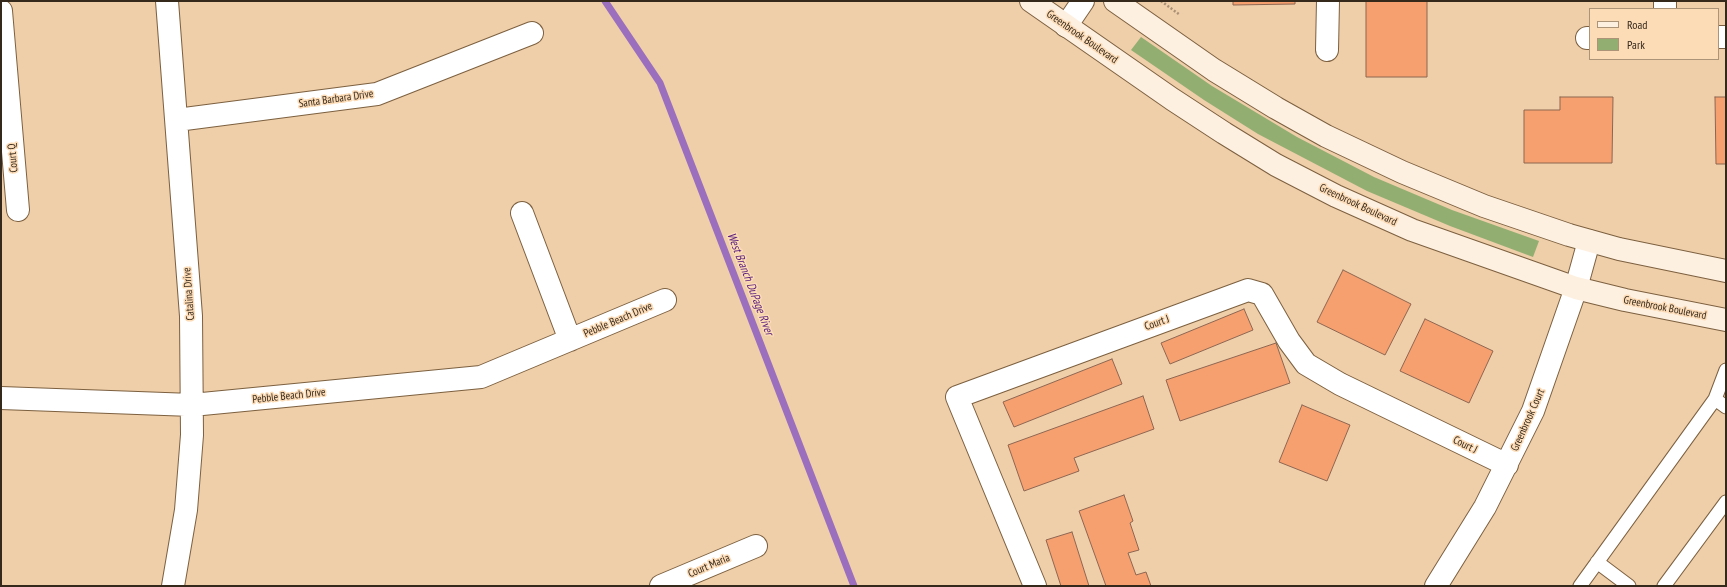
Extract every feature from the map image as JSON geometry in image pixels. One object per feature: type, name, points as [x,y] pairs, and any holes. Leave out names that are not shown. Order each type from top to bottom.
[{"type":"main road","name":"Greenbrook Boulevard","points":[[1031,1],[1172,99],[1230,137],[1290,172],[1336,196],[1412,230],[1576,288],[1625,300],[1726,320]]},
{"type":"main road","points":[[1115,1],[1214,70],[1276,108],[1326,136],[1402,172],[1484,206],[1589,240],[1655,257],[1726,271]]},
{"type":"street","name":"Catalina Drive","points":[[167,1],[191,316],[192,405],[192,435],[186,510],[173,586]]},
{"type":"street","points":[[1066,26],[1083,1]]},
{"type":"street","points":[[1327,50],[1328,1]]},
{"type":"street","name":"Court Q","points":[[1,11],[5,107],[18,210]]},
{"type":"street","name":"Santa Barbara Drive","points":[[177,120],[377,94],[532,33]]},
{"type":"street","name":"Pebble Beach Drive","points":[[522,213],[570,340]]},
{"type":"street","name":"Greenbrook Court","points":[[1436,586],[1485,507],[1533,411],[1576,288],[1589,240]]},
{"type":"street","name":"Court J","points":[[1035,586],[956,397],[1248,290],[1262,294],[1289,341],[1306,364],[1340,384],[1507,465]]},
{"type":"street","name":"Pebble Beach Drive","points":[[1,398],[192,405],[481,377],[665,300]]},
{"type":"street","name":"Court Maria","points":[[661,586],[756,546]]},
{"type":"lane","points":[[1580,586],[1715,399],[1726,370]]},
{"type":"lane","points":[[1715,399],[1726,407]]},
{"type":"lane","points":[[1664,586],[1726,502]]},
{"type":"lane","points":[[1598,562],[1629,586]]},
{"type":"path","points":[[1161,1],[1181,15]]},
{"type":"green space","points":[[1141,37],[1212,86],[1297,137],[1374,177],[1452,210],[1539,241],[1533,257],[1450,226],[1367,191],[1258,134],[1204,100],[1131,50]]},
{"type":"building","points":[[1233,1],[1295,1],[1295,4],[1233,5]]},
{"type":"building","points":[[1366,1],[1427,1],[1427,77],[1366,77]]},
{"type":"building","points":[[1560,97],[1613,97],[1612,163],[1524,163],[1524,110],[1560,110]]},
{"type":"building","points":[[1715,97],[1726,97],[1726,164],[1716,164]]},
{"type":"building","points":[[1343,270],[1411,304],[1385,355],[1317,322]]},
{"type":"building","points":[[1244,309],[1253,330],[1170,364],[1161,343]]},
{"type":"building","points":[[1425,319],[1493,351],[1469,403],[1400,371]]},
{"type":"building","points":[[1276,343],[1290,383],[1180,421],[1166,380]]},
{"type":"building","points":[[1112,359],[1122,384],[1014,427],[1003,402]]},
{"type":"building","points":[[1143,396],[1154,429],[1074,458],[1079,471],[1024,491],[1008,445]]},
{"type":"building","points":[[1302,405],[1350,425],[1327,481],[1279,462]]},
{"type":"building","points":[[1124,495],[1133,521],[1130,523],[1139,550],[1128,553],[1136,575],[1146,572],[1151,586],[1106,586],[1079,511]]},
{"type":"building","points":[[1072,532],[1089,586],[1061,586],[1046,540]]},
{"type":"waterway","name":"West Branch DuPage River","points":[[605,1],[660,83],[854,586]]}]
